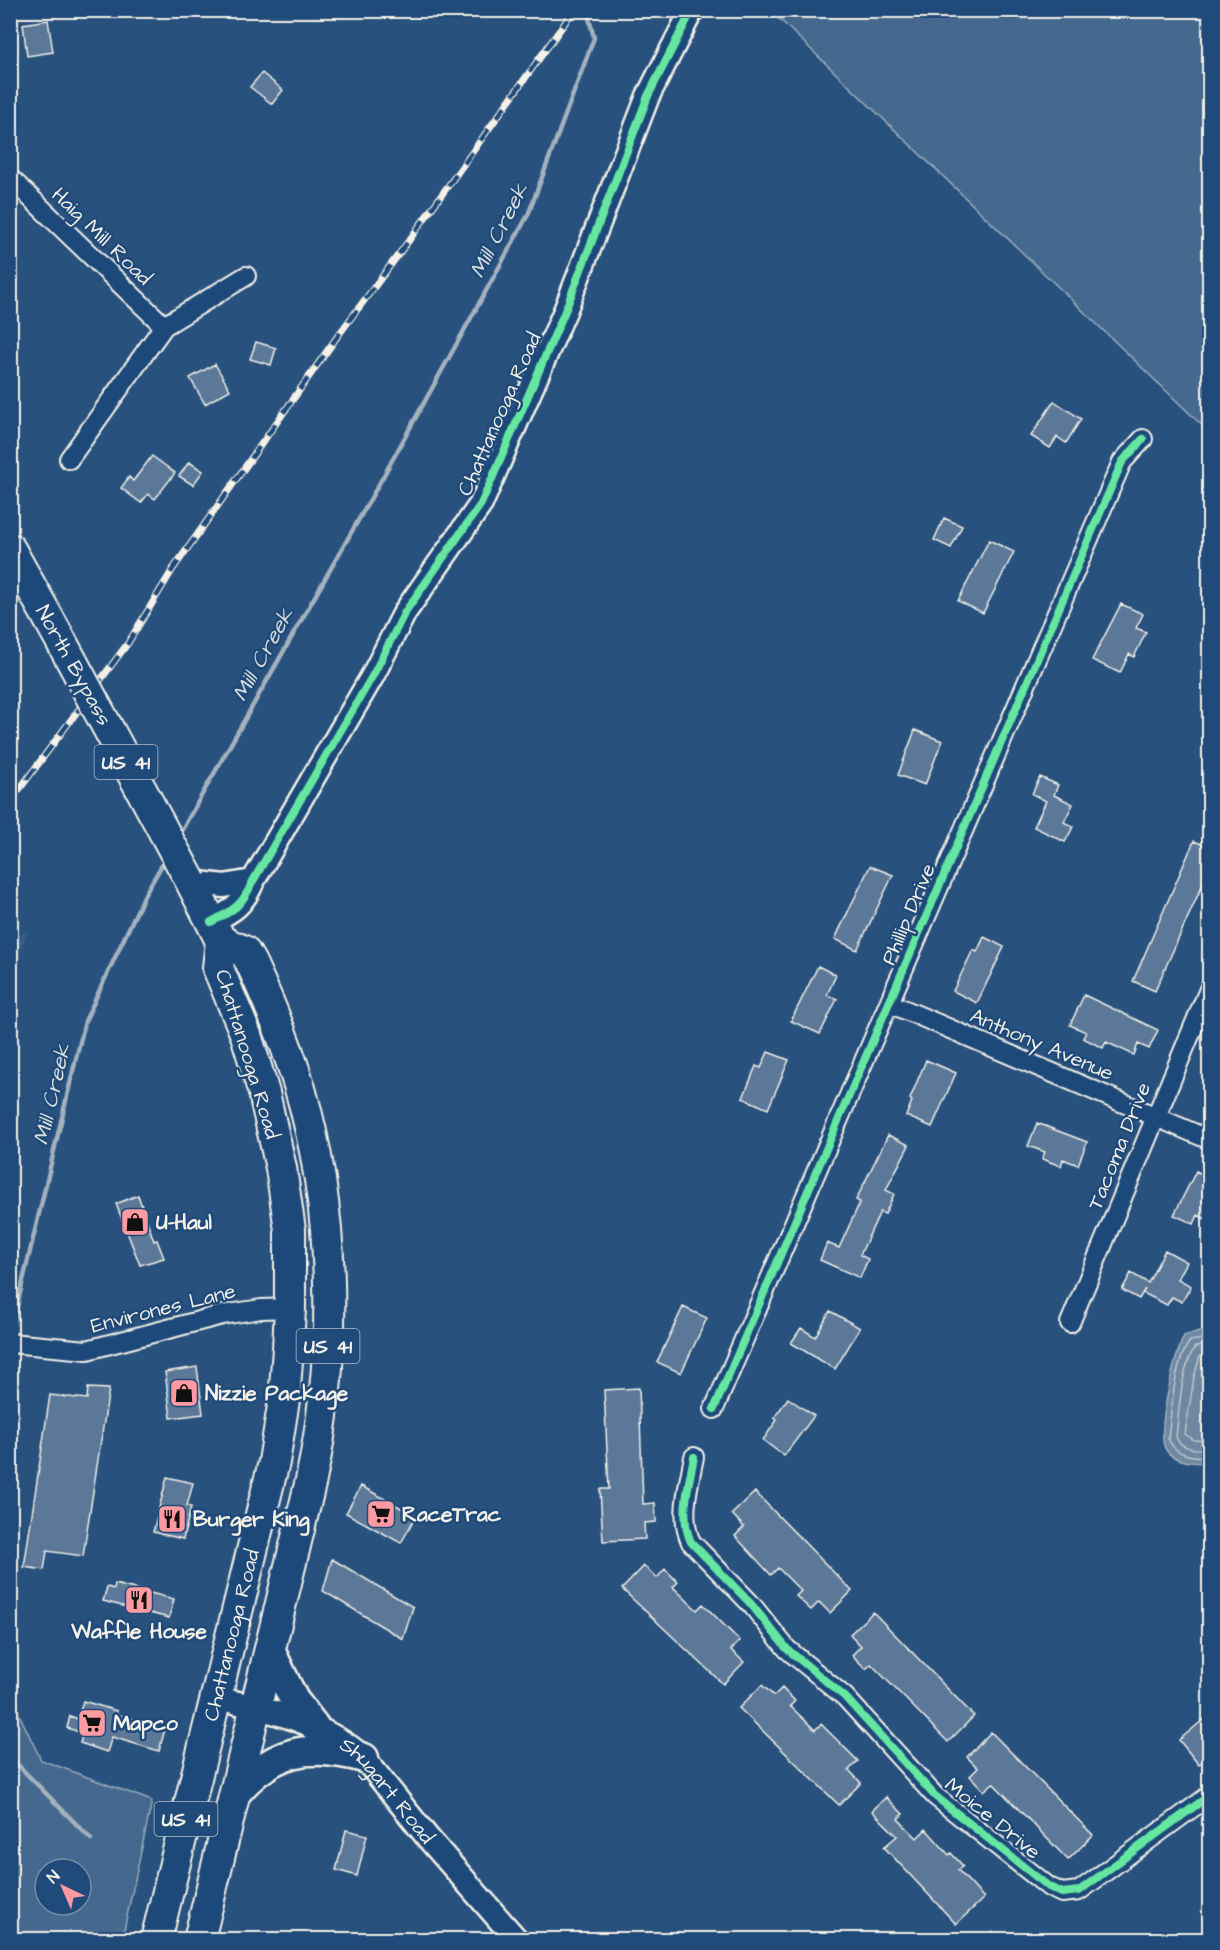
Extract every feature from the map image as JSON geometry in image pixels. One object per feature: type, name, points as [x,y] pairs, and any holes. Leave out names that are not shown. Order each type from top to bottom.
[{"type":"highway","name":"North Bypass","points":[[11,549],[216,932]]},
{"type":"highway","name":"Chattanooga Road","points":[[156,1940],[274,1462],[284,1391],[290,1308],[290,1230],[281,1168],[255,1063],[218,968],[216,932]]},
{"type":"highway","name":"Chattanooga Road","points":[[199,1940],[300,1528],[321,1425],[328,1341],[327,1254],[322,1198],[312,1142],[292,1062],[244,951],[216,932]]},
{"type":"main road","points":[[270,1650],[294,1700],[315,1727]]},
{"type":"main road","points":[[234,1794],[257,1772],[287,1754],[314,1750],[364,1758]]},
{"type":"street","name":"Chattanooga Road","points":[[216,932],[246,897],[253,881],[373,675],[405,612],[481,504],[565,311],[648,96],[692,10]]},
{"type":"street","name":"Haig Mill Road","points":[[10,178],[164,327]]},
{"type":"street","points":[[69,459],[164,327],[246,276]]},
{"type":"street","name":"Phillip Drive","points":[[714,1409],[1122,462],[1143,439]]},
{"type":"street","points":[[191,882],[224,886],[253,881]]},
{"type":"street","name":"Tacoma Drive","points":[[1071,1323],[1209,987]]},
{"type":"street","name":"Anthony Avenue","points":[[890,1003],[1209,1140]]},
{"type":"street","name":"Environes Lane","points":[[10,1343],[87,1350],[222,1315],[261,1309],[290,1308]]},
{"type":"street","name":"Moice Drive","points":[[694,1457],[689,1482],[685,1530],[695,1546],[751,1604],[787,1649],[845,1697],[935,1796],[1049,1887],[1062,1893],[1079,1891],[1209,1795]]},
{"type":"street","name":"Shugart Road","points":[[217,1698],[256,1707],[315,1727],[339,1739],[364,1758],[428,1838],[517,1940]]},
{"type":"shaded area","points":[[771,11],[1209,11],[1209,432]]},
{"type":"shaded area","points":[[27,932],[11,981],[11,937]]},
{"type":"shaded area","points":[[10,1695],[41,1760],[152,1801],[122,1939],[11,1939]]},
{"type":"water","points":[[1209,1332],[1209,1463],[1175,1458],[1166,1450],[1163,1441],[1164,1412],[1180,1346],[1184,1336]]},
{"type":"building","points":[[48,20],[53,52],[27,56],[23,24]]},
{"type":"building","points":[[262,73],[283,90],[272,104],[250,87]]},
{"type":"building","points":[[256,342],[276,348],[271,365],[250,359]]},
{"type":"building","points":[[215,364],[230,390],[205,404],[190,378]]},
{"type":"building","points":[[1054,401],[1081,419],[1066,443],[1057,437],[1050,448],[1031,436]]},
{"type":"building","points":[[152,456],[175,473],[155,499],[148,494],[141,503],[121,488],[129,477],[133,481]]},
{"type":"building","points":[[189,462],[203,471],[193,485],[179,476]]},
{"type":"building","points":[[944,518],[962,526],[951,548],[934,540]]},
{"type":"building","points":[[989,540],[1014,552],[983,613],[958,601]]},
{"type":"building","points":[[1121,604],[1143,614],[1136,628],[1146,632],[1134,657],[1129,654],[1120,673],[1092,660]]},
{"type":"building","points":[[915,730],[942,741],[925,785],[898,775]]},
{"type":"building","points":[[1040,777],[1058,785],[1054,795],[1073,804],[1064,822],[1073,827],[1065,842],[1034,827],[1046,801],[1032,794]]},
{"type":"building","points":[[1194,841],[1209,847],[1209,870],[1155,991],[1133,981]]},
{"type":"building","points":[[870,866],[893,875],[857,950],[835,939]]},
{"type":"building","points":[[984,937],[1004,947],[977,1003],[953,991],[973,950],[977,952]]},
{"type":"building","points":[[818,966],[836,975],[827,995],[837,999],[820,1034],[791,1021]]},
{"type":"building","points":[[1084,995],[1158,1030],[1149,1049],[1138,1044],[1134,1055],[1106,1042],[1103,1048],[1083,1038],[1086,1032],[1070,1025]]},
{"type":"building","points":[[768,1052],[789,1060],[768,1109],[743,1098],[756,1066],[761,1068]]},
{"type":"building","points":[[926,1060],[956,1073],[932,1127],[906,1116],[912,1101],[910,1099]]},
{"type":"building","points":[[1037,1123],[1087,1142],[1078,1165],[1063,1159],[1061,1166],[1042,1159],[1045,1152],[1028,1146]]},
{"type":"building","points":[[888,1135],[909,1145],[886,1190],[894,1194],[885,1214],[880,1212],[860,1255],[868,1259],[860,1278],[820,1260],[827,1243],[839,1248],[860,1202],[856,1200]]},
{"type":"building","points":[[1196,1171],[1209,1178],[1209,1221],[1198,1215],[1194,1224],[1174,1215]]},
{"type":"building","name":"U-Haul","points":[[138,1195],[154,1241],[157,1240],[164,1258],[140,1265],[116,1204]]},
{"type":"building","points":[[1165,1250],[1187,1262],[1178,1279],[1191,1286],[1182,1302],[1172,1297],[1167,1305],[1143,1293],[1145,1289],[1139,1299],[1122,1290],[1131,1273],[1148,1283]]},
{"type":"building","points":[[683,1307],[707,1318],[681,1373],[657,1362]]},
{"type":"building","points":[[830,1311],[860,1328],[835,1369],[791,1343],[801,1328],[815,1337]]},
{"type":"building","name":"Nizzie Package","points":[[197,1367],[203,1414],[171,1418],[165,1372]]},
{"type":"building","points":[[88,1388],[109,1389],[83,1556],[47,1551],[44,1570],[24,1567],[50,1395],[87,1399]]},
{"type":"building","points":[[639,1388],[643,1504],[655,1503],[656,1522],[644,1523],[645,1539],[603,1541],[600,1489],[609,1489],[604,1390]]},
{"type":"building","points":[[788,1398],[814,1416],[784,1456],[763,1440],[777,1420],[774,1418]]},
{"type":"building","name":"Burger King","points":[[167,1477],[193,1483],[187,1506],[191,1507],[183,1539],[153,1532]]},
{"type":"building","name":"RaceTrac","points":[[361,1486],[416,1516],[401,1543],[346,1513]]},
{"type":"building","points":[[755,1492],[852,1591],[830,1613],[819,1602],[811,1610],[796,1596],[801,1591],[778,1568],[771,1575],[735,1536],[744,1527],[732,1514]]},
{"type":"building","points":[[332,1559],[413,1607],[403,1639],[323,1591]]},
{"type":"building","points":[[644,1566],[657,1578],[665,1569],[678,1582],[673,1587],[697,1610],[703,1604],[740,1641],[731,1650],[744,1662],[723,1684],[622,1589]]},
{"type":"building","name":"Waffle House","points":[[115,1584],[174,1599],[169,1618],[103,1601],[107,1587],[114,1589]]},
{"type":"building","points":[[873,1612],[974,1716],[948,1742],[871,1664],[866,1669],[852,1655],[861,1646],[850,1634]]},
{"type":"building","points":[[762,1685],[774,1696],[782,1688],[795,1701],[790,1706],[815,1730],[821,1724],[858,1761],[849,1770],[861,1783],[839,1805],[739,1708]]},
{"type":"building","points":[[83,1701],[165,1729],[159,1751],[112,1737],[107,1752],[80,1743],[83,1733],[67,1728],[70,1716],[78,1719]]},
{"type":"building","points":[[1209,1715],[1209,1756],[1199,1765],[1179,1740]]},
{"type":"building","points":[[991,1732],[1093,1835],[1068,1860],[993,1783],[984,1791],[970,1776],[978,1768],[967,1757]]},
{"type":"building","points":[[886,1797],[903,1814],[898,1819],[917,1838],[926,1829],[949,1855],[951,1853],[963,1866],[958,1870],[984,1898],[956,1924],[884,1847],[897,1836],[872,1811]]},
{"type":"building","points":[[346,1830],[367,1835],[357,1876],[336,1870]]},
{"type":"waterway","name":"Mill Creek","points":[[179,835],[384,475],[528,215],[594,38],[587,10]]},
{"type":"waterway","name":"Mill Creek","points":[[10,1335],[85,1021],[145,894],[166,858]]},
{"type":"waterway","points":[[10,1752],[14,1761],[91,1839]]},
{"type":"railway","points":[[10,802],[128,643],[173,569],[337,337],[574,10]]},
{"type":"cycle path","points":[[211,922],[231,910],[245,896],[373,675],[405,612],[481,504],[565,311],[648,96],[692,10]]},
{"type":"cycle path","points":[[714,1409],[1122,462],[1143,439]]},
{"type":"cycle path","points":[[694,1457],[685,1511],[687,1532],[691,1542],[751,1604],[787,1649],[845,1697],[935,1796],[1049,1887],[1062,1893],[1079,1891],[1210,1795]]},
{"type":"place","name":"U-Haul","points":[[135,1222]]},
{"type":"place","name":"Nizzie Package","points":[[184,1393]]},
{"type":"place","name":"RaceTrac","points":[[381,1514]]},
{"type":"place","name":"Burger King","points":[[172,1519]]},
{"type":"place","name":"Waffle House","points":[[139,1600]]},
{"type":"place","name":"Mapco","points":[[92,1723]]}]
